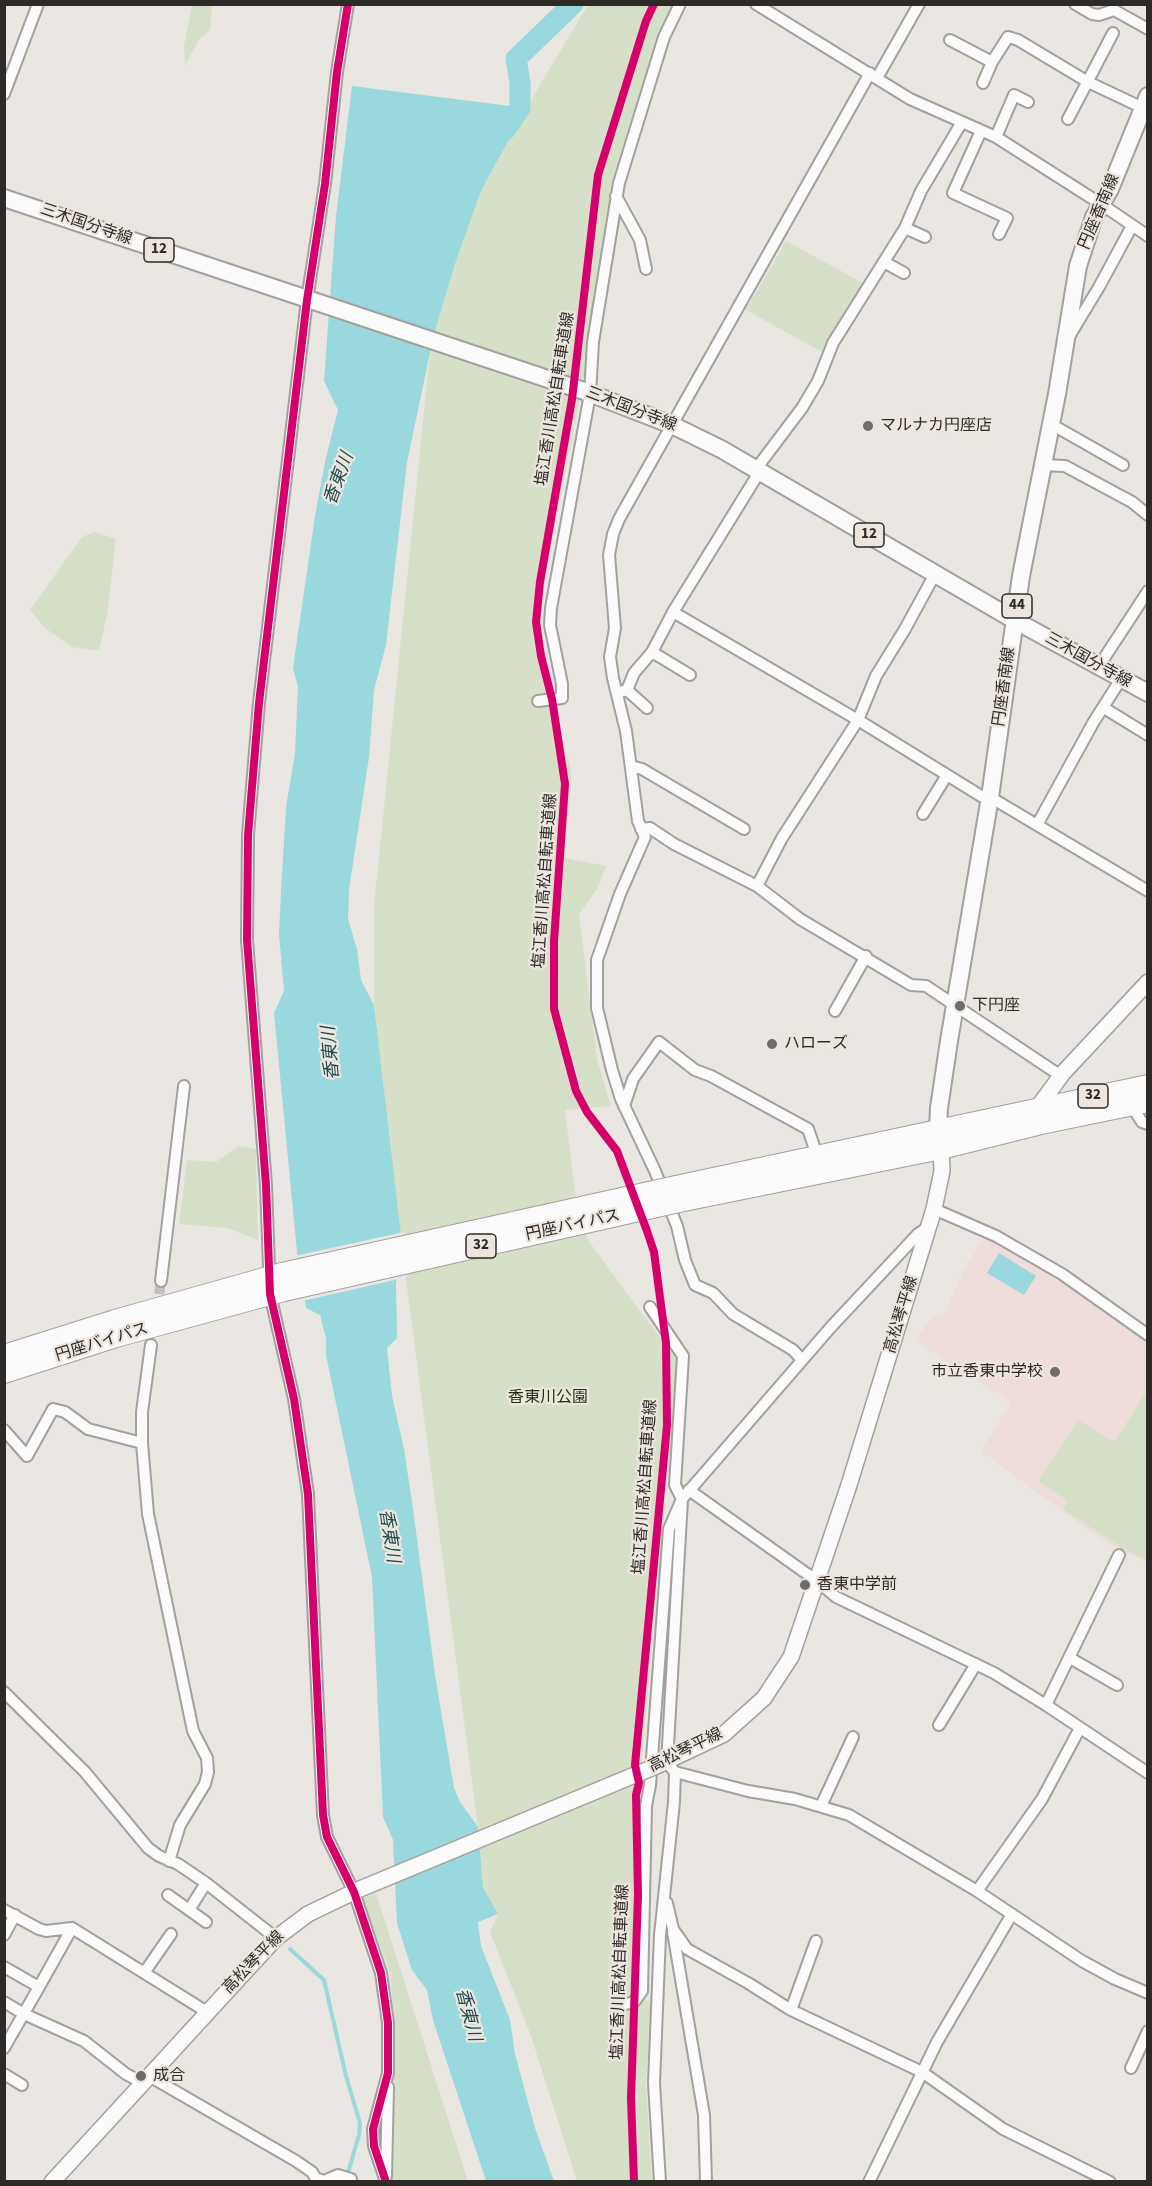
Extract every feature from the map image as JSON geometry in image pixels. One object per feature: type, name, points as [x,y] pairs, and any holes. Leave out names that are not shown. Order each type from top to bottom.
[{"type":"highway","name":"円座バイパス","points":[[4,1355],[115,1320],[677,1194],[941,1149],[1039,1116],[1148,1084]]},
{"type":"highway","name":"円座バイパス","points":[[677,1194],[817,1155],[938,1129],[1139,1104]]},
{"type":"highway","name":"円座バイパス","points":[[4,1373],[276,1283]]},
{"type":"main road","name":"円座香南線","points":[[941,1149],[938,1129],[954,1006],[990,797],[1021,576],[1051,424],[1078,266],[1084,243],[1145,102]]},
{"type":"main road","name":"三木国分寺線","points":[[4,198],[587,392],[672,425],[721,449],[1016,621],[1148,693]]},
{"type":"main road","points":[[1039,1116],[1061,1076],[1148,982]]},
{"type":"main road","name":"高松琴平線","points":[[52,2181],[276,1938],[308,1914],[357,1890],[665,1767],[724,1734],[764,1698],[791,1657],[817,1581],[934,1209],[942,1171],[941,1149]]},
{"type":"street","points":[[4,94],[39,4]]},
{"type":"street","points":[[348,4],[337,72],[325,184],[271,602],[248,835],[247,940],[276,1283],[308,1494],[323,1815],[327,1837],[357,1890],[381,1972],[388,2024],[388,2073],[373,2129],[374,2146],[386,2180]]},
{"type":"street","points":[[538,701],[562,698],[562,684],[550,625],[551,608],[587,392],[616,196],[664,37],[680,4]]},
{"type":"street","points":[[756,4],[910,99],[996,137],[1147,236]]},
{"type":"street","points":[[802,1360],[793,1350],[733,1314],[713,1293],[695,1285],[655,1171],[624,1106],[612,1070],[597,1008],[597,960],[620,894],[645,837],[638,821],[622,692],[610,657],[615,628],[609,555],[619,519],[873,76],[919,4]]},
{"type":"street","points":[[1075,4],[1092,14],[1099,15],[1114,10],[1148,29]]},
{"type":"street","points":[[1068,119],[1113,33]]},
{"type":"street","points":[[983,83],[992,62],[1008,37],[1018,40],[1088,82],[1145,102]]},
{"type":"street","points":[[950,40],[992,62]]},
{"type":"street","points":[[996,137],[1014,95],[1028,102]]},
{"type":"street","points":[[622,692],[652,651],[758,470],[802,408],[818,381],[832,343],[905,228],[921,191],[962,122]]},
{"type":"street","points":[[981,131],[953,194],[1007,218],[999,234]]},
{"type":"street","points":[[616,196],[640,240],[646,269]]},
{"type":"street","points":[[1066,341],[1132,226]]},
{"type":"street","points":[[905,228],[925,237]]},
{"type":"street","points":[[884,262],[904,273]]},
{"type":"street","points":[[1051,424],[1123,465]]},
{"type":"street","points":[[1043,465],[1065,466],[1132,502],[1148,515]]},
{"type":"street","points":[[757,886],[782,838],[858,720],[876,676],[935,574]]},
{"type":"street","points":[[1099,666],[1148,591]]},
{"type":"street","points":[[673,612],[858,720],[981,796],[990,797],[1148,891]]},
{"type":"street","points":[[652,651],[690,675]]},
{"type":"street","points":[[1037,825],[1121,679]]},
{"type":"street","points":[[622,692],[647,708]]},
{"type":"street","points":[[1104,708],[1148,735]]},
{"type":"street","points":[[631,766],[642,769],[744,829]]},
{"type":"street","points":[[923,814],[947,775]]},
{"type":"street","points":[[641,829],[650,828],[674,844],[757,886],[800,919],[866,956],[911,985],[926,986],[1061,1076]]},
{"type":"street","points":[[835,1011],[866,956]]},
{"type":"street","points":[[624,1106],[633,1079],[659,1042],[696,1070],[808,1129],[817,1155]]},
{"type":"street","points":[[161,1281],[184,1086]]},
{"type":"street","points":[[1139,1104],[1142,1122],[1148,1124]]},
{"type":"street","points":[[934,1209],[996,1236],[1062,1274],[1148,1335]]},
{"type":"street","points":[[626,2004],[634,2002],[642,1991],[646,1806],[650,1785],[669,1529],[686,1494],[802,1360],[918,1234],[928,1227]]},
{"type":"street","points":[[650,1307],[683,1356],[675,1485],[817,1581],[836,1597],[994,1673],[1148,1773]]},
{"type":"street","points":[[151,1345],[142,1412],[142,1443],[148,1514],[194,1731],[208,1765],[205,1784],[180,1825],[169,1861]]},
{"type":"street","points":[[4,1430],[27,1456],[53,1408],[65,1412],[88,1429],[142,1443]]},
{"type":"street","points":[[660,2181],[654,2083],[660,1935],[673,1820],[665,1767],[686,1494]]},
{"type":"street","points":[[1046,1705],[1119,1555]]},
{"type":"street","points":[[1070,1658],[1117,1685]]},
{"type":"street","points":[[939,1725],[976,1664]]},
{"type":"street","points":[[4,1692],[85,1772],[148,1848],[178,1864],[206,1883],[276,1938]]},
{"type":"street","points":[[977,1891],[1042,1799],[1080,1728]]},
{"type":"street","points":[[821,1806],[853,1737]]},
{"type":"street","points":[[665,1767],[726,1786],[786,1797],[849,1815],[977,1891],[1082,1961],[1148,1993]]},
{"type":"street","points":[[189,1910],[206,1883]]},
{"type":"street","points":[[665,1894],[704,2115],[708,2181]]},
{"type":"street","points":[[168,1895],[206,1922]]},
{"type":"street","points":[[4,1910],[46,1931],[72,1928],[207,2012]]},
{"type":"street","points":[[869,2181],[922,2072],[1011,1914]]},
{"type":"street","points":[[4,1935],[15,1916]]},
{"type":"street","points":[[6,2043],[72,1928]]},
{"type":"street","points":[[673,1929],[687,1949],[791,2010],[922,2072],[1003,2129],[1105,2180]]},
{"type":"street","points":[[144,1973],[171,1934]]},
{"type":"street","points":[[791,2010],[816,1941]]},
{"type":"street","points":[[4,1967],[39,1987]]},
{"type":"street","points":[[4,2002],[24,2014],[84,2041],[126,2074],[146,2079],[296,2161],[312,2172],[318,2180],[324,2181],[338,2175],[348,2179]]},
{"type":"street","points":[[1131,2068],[1148,2031]]},
{"type":"street","points":[[4,2074],[22,2085]]},
{"type":"shaded area","name":"市立香東中学校","points":[[985,1236],[1061,1276],[1147,1341],[1147,1563],[1099,1538],[981,1451],[1011,1402],[915,1341],[933,1315],[944,1315],[965,1268]]},
{"type":"green space","points":[[192,5],[212,5],[210,30],[199,40],[185,65],[184,46]]},
{"type":"green space","name":"香東川公園","points":[[588,5],[675,5],[660,32],[615,180],[583,383],[540,601],[541,638],[562,739],[572,773],[565,858],[606,866],[597,889],[579,914],[597,1059],[611,1106],[565,1110],[575,1192],[588,1240],[678,1359],[642,1758],[638,1997],[651,2002],[646,2086],[652,2181],[577,2181],[531,2036],[490,1932],[498,1914],[483,1887],[478,1827],[402,1250],[374,1005],[374,906],[430,352],[456,261],[481,191],[526,108]]},
{"type":"green space","points":[[786,241],[865,284],[822,352],[746,310]]},
{"type":"green space","points":[[94,532],[116,539],[107,615],[99,651],[72,647],[45,628],[30,610],[82,537]]},
{"type":"green space","points":[[238,1146],[256,1149],[258,1240],[227,1228],[179,1224],[187,1160],[216,1162]]},
{"type":"green space","points":[[1147,1391],[1148,1560],[1122,1548],[1063,1509],[1068,1501],[1038,1481],[1078,1420],[1114,1442]]},
{"type":"green space","points":[[376,1893],[468,2181],[392,2181],[394,2026],[390,1972],[362,1899]]},
{"type":"water","points":[[352,86],[526,108],[481,191],[456,261],[434,334],[407,462],[386,645],[374,690],[369,757],[349,890],[348,919],[357,949],[361,980],[374,1005],[401,1235],[396,1284],[397,1338],[387,1348],[392,1396],[404,1449],[413,1509],[435,1675],[454,1788],[460,1802],[478,1827],[483,1887],[498,1914],[478,1922],[481,1946],[510,2020],[515,2054],[535,2128],[554,2181],[486,2181],[433,2020],[427,1990],[412,1970],[397,1923],[393,1840],[383,1817],[372,1577],[326,1355],[326,1338],[320,1315],[306,1308],[297,1252],[274,1013],[284,991],[279,934],[286,807],[295,753],[298,687],[293,668],[315,516],[338,410],[324,381],[336,216]]},
{"type":"water","points":[[999,1253],[1036,1276],[1024,1295],[987,1273]]},
{"type":"pier","points":[[404,1232],[399,1279],[302,1301],[295,1256]]},
{"type":"waterway","name":"香東川","points":[[505,130],[520,108],[520,82],[516,59],[573,4]]},
{"type":"waterway","points":[[290,1949],[324,1980],[346,2076],[360,2123],[359,2135],[347,2176]]},
{"type":"tunnel","points":[[157,1309],[161,1281]]},
{"type":"cycle path","points":[[348,4],[337,72],[325,184],[307,300],[259,703],[248,835],[247,940],[266,1185],[270,1294],[294,1399],[308,1494],[323,1815],[327,1837],[354,1892],[381,1973],[388,2023],[388,2073],[373,2129],[374,2146],[386,2182]]},
{"type":"cycle path","name":"塩江香川高松自転車道線","points":[[634,2182],[631,2098],[638,1895],[636,1795],[639,1783],[635,1765],[667,1425],[666,1343],[654,1252],[647,1231],[617,1151],[587,1112],[576,1091],[554,1009],[554,941],[565,784],[552,699],[541,656],[536,622],[540,582],[572,399],[598,175],[646,21],[654,4]]},
{"type":"place","name":"マルナカ円座店","points":[[868,426]]},
{"type":"place","name":"下円座","points":[[960,1006]]},
{"type":"place","name":"ハローズ","points":[[772,1044]]},
{"type":"place","name":"市立香東中学校","points":[[1055,1372]]},
{"type":"place","name":"香東中学前","points":[[805,1585]]},
{"type":"place","name":"成合","points":[[141,2076]]}]
